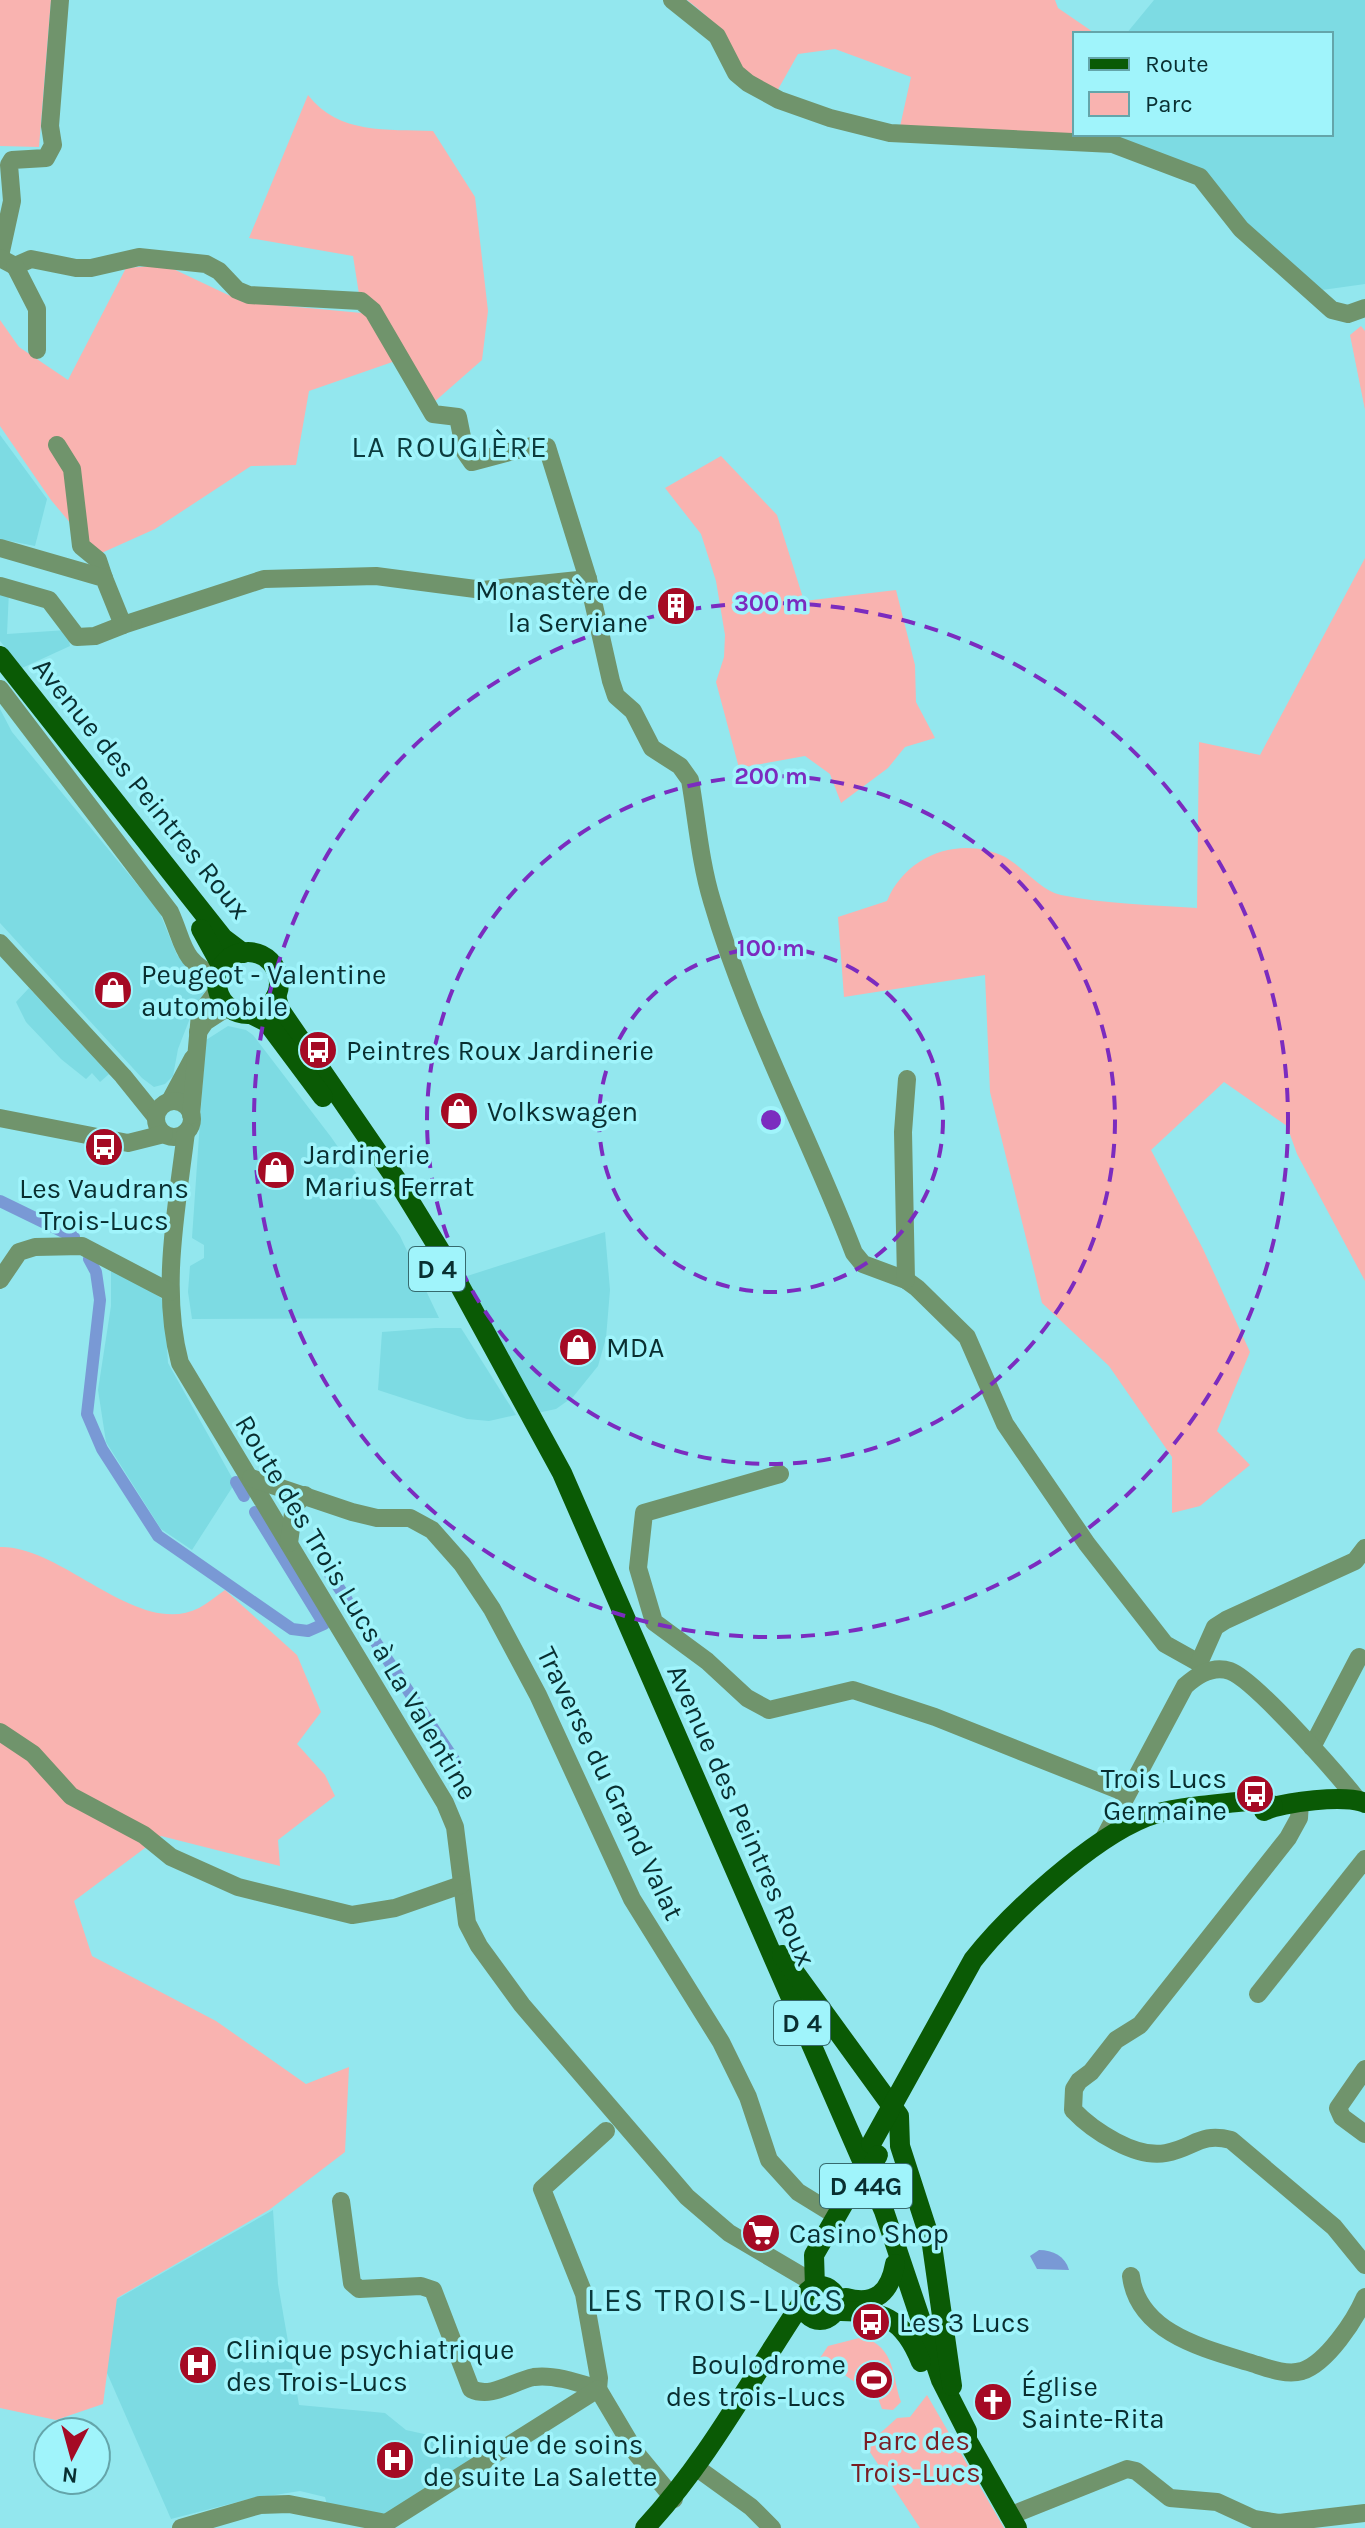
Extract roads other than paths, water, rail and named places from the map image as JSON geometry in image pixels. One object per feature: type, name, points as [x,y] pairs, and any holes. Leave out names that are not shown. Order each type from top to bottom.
[{"type":"main road","name":"Avenue des Peintres Roux","points":[[0,656],[223,938],[243,953]]},
{"type":"main road","name":"Avenue des Peintres Roux","points":[[0,674],[212,944],[221,985]]},
{"type":"main road","points":[[243,953],[259,955],[273,965],[279,980],[276,996],[261,1011],[251,1014],[221,985],[231,958],[243,953]]},
{"type":"main road","name":"Avenue des Peintres Roux","points":[[276,996],[280,1010],[398,1182],[444,1257],[546,1441],[884,2211],[945,2404]]},
{"type":"main road","name":"Avenue des Peintres Roux","points":[[251,1014],[267,1022],[389,1188],[496,1367],[593,1546]]},
{"type":"main road","points":[[819,2249],[846,2199],[881,2145],[890,2102],[905,2083],[973,1960],[990,1937],[1110,1837],[1263,1812],[1286,1805],[1353,1803]]},
{"type":"main road","points":[[766,1938],[890,2102]]},
{"type":"main road","name":"Avenue des Peintres Roux","points":[[838,2108],[945,2404]]},
{"type":"main road","points":[[881,2145],[932,2245],[945,2404]]},
{"type":"main road","name":"D 44G","points":[[818,2298],[823,2272],[819,2249]]},
{"type":"main road","points":[[645,2527],[674,2499],[697,2468],[785,2328],[818,2298],[875,2299],[888,2289],[895,2264]]},
{"type":"main road","points":[[818,2298],[895,2321],[911,2337],[945,2404]]},
{"type":"main road","name":"D 4","points":[[945,2404],[967,2431],[967,2440],[1013,2522]]},
{"type":"street","points":[[37,350],[37,309],[5,260],[12,201],[9,165],[12,160],[46,158],[53,145],[50,126],[60,0]]},
{"type":"street","points":[[672,0],[717,36],[736,73],[748,83],[779,100],[830,118],[905,134],[1009,136],[1113,144],[1200,177],[1241,229],[1320,299],[1339,313],[1348,314],[1365,308]]},
{"type":"street","points":[[5,260],[31,259],[76,268],[91,268],[139,257],[206,264],[219,271],[237,290],[249,295],[361,301],[368,304],[433,414],[458,417],[465,452],[472,462],[532,446],[547,447],[588,579],[616,696],[633,711],[652,748],[680,766],[690,780],[710,896],[724,941],[754,1020],[791,1098],[854,1253],[871,1269],[906,1280],[967,1337],[1005,1424],[1165,1644],[1201,1668],[1230,1671],[1242,1678],[1330,1764],[1353,1803]]},
{"type":"street","points":[[1320,299],[1338,304],[1365,298]]},
{"type":"street","points":[[57,445],[72,469],[81,546],[98,560],[123,625]]},
{"type":"street","points":[[0,548],[104,578]]},
{"type":"street","points":[[0,586],[49,600],[77,637],[95,636],[264,579],[376,576],[483,590],[588,579]]},
{"type":"street","name":"Avenue des Peintres Roux","points":[[0,689],[170,912],[185,954],[194,965],[221,985]]},
{"type":"street","points":[[0,943],[170,1126]]},
{"type":"street","name":"Route des Trois Lucs à La Valentine","points":[[221,985],[200,1014],[194,1056],[170,1126],[180,1180],[170,1292],[172,1335],[180,1363],[445,1803],[455,1827],[461,1885],[472,1933],[522,2005],[687,2197],[729,2233],[807,2279],[818,2298]]},
{"type":"street","points":[[0,1118],[114,1141],[170,1126],[184,1104],[170,1101],[194,1056]]},
{"type":"street","points":[[906,1280],[903,1132],[907,1079]]},
{"type":"street","points":[[0,1280],[19,1252],[35,1247],[82,1246],[170,1292]]},
{"type":"street","points":[[780,1474],[644,1513],[638,1568],[654,1622],[707,1661],[747,1698],[769,1710],[853,1690],[935,1717],[1126,1793]]},
{"type":"street","name":"Traverse du Grand Valat","points":[[251,1478],[377,1518],[410,1518],[432,1530],[462,1564],[492,1609],[538,1695],[632,1899],[721,2042],[748,2097],[769,2160],[798,2192],[846,2199]]},
{"type":"street","points":[[289,1543],[294,1506],[305,1495]]},
{"type":"street","points":[[1110,1837],[1126,1793],[1185,1686],[1201,1668],[1215,1627],[1355,1561],[1365,1548]]},
{"type":"street","points":[[1312,1747],[1359,1657]]},
{"type":"street","points":[[0,1732],[33,1754],[71,1796],[144,1835],[171,1857],[238,1887],[352,1915],[395,1908],[461,1885]]},
{"type":"street","points":[[1286,1805],[1288,1838],[1140,2025],[1116,2040],[1091,2072],[1079,2081],[1074,2089],[1073,2110],[1137,2152],[1169,2153],[1215,2136],[1231,2140],[1334,2227],[1365,2265]]},
{"type":"street","points":[[1258,1994],[1365,1859]]},
{"type":"street","points":[[1365,2069],[1338,2108],[1338,2113],[1365,2134]]},
{"type":"street","points":[[606,2131],[542,2189],[584,2294],[599,2378],[598,2389],[636,2453],[674,2499]]},
{"type":"street","points":[[341,2201],[352,2283],[359,2289],[421,2286],[433,2290],[471,2389],[480,2393],[498,2390],[535,2377],[598,2389]]},
{"type":"street","points":[[792,2270],[819,2249]]},
{"type":"street","points":[[1131,2276],[1133,2291],[1140,2304],[1160,2326],[1200,2347],[1286,2373],[1311,2368],[1324,2356],[1365,2297]]},
{"type":"street","points":[[181,2528],[260,2505],[289,2504],[386,2523],[598,2389]]},
{"type":"street","points":[[697,2468],[772,2528]]},
{"type":"street","points":[[1013,2522],[1127,2469],[1136,2471],[1170,2498],[1217,2502],[1254,2519],[1279,2523],[1365,2513]]},
{"type":"waterway","points":[[0,1201],[74,1237]]},
{"type":"waterway","points":[[89,1259],[96,1272],[100,1300],[87,1414],[102,1449],[158,1536],[292,1629],[308,1631],[324,1624],[255,1512]]},
{"type":"waterway","points":[[236,1482],[244,1496]]},
{"type":"waterway","points":[[329,1573],[347,1600]]},
{"type":"waterway","points":[[355,1611],[457,1764]]},
{"type":"place","name":"Monastère de la Serviane","points":[[676,606]]},
{"type":"place","name":"Peugeot - Valentine automobile","points":[[113,990]]},
{"type":"place","name":"Peintres Roux Jardinerie","points":[[318,1050]]},
{"type":"place","name":"Volkswagen","points":[[459,1111]]},
{"type":"place","name":"Les Vaudrans Trois-Lucs","points":[[104,1147]]},
{"type":"place","name":"Jardinerie Marius Ferrat","points":[[276,1170]]},
{"type":"place","name":"MDA","points":[[578,1347]]},
{"type":"place","name":"Trois Lucs Germaine","points":[[1255,1794]]},
{"type":"place","name":"Casino Shop","points":[[761,2233]]},
{"type":"place","name":"Les 3 Lucs","points":[[871,2322]]},
{"type":"place","name":"Clinique psychiatrique des Trois-Lucs","points":[[198,2365]]},
{"type":"place","name":"Boulodrome des trois-Lucs","points":[[874,2380]]},
{"type":"place","name":"Église Sainte-Rita","points":[[993,2402]]},
{"type":"place","name":"Clinique de soins de suite La Salette","points":[[395,2460]]},
{"type":"district","name":"LA ROUGIÈRE","points":[[450,447]]},
{"type":"district","name":"LES TROIS-LUCS","points":[[716,2300]]},
{"type":"park label","name":"Parc des Trois-Lucs","points":[[916,2456]]}]
